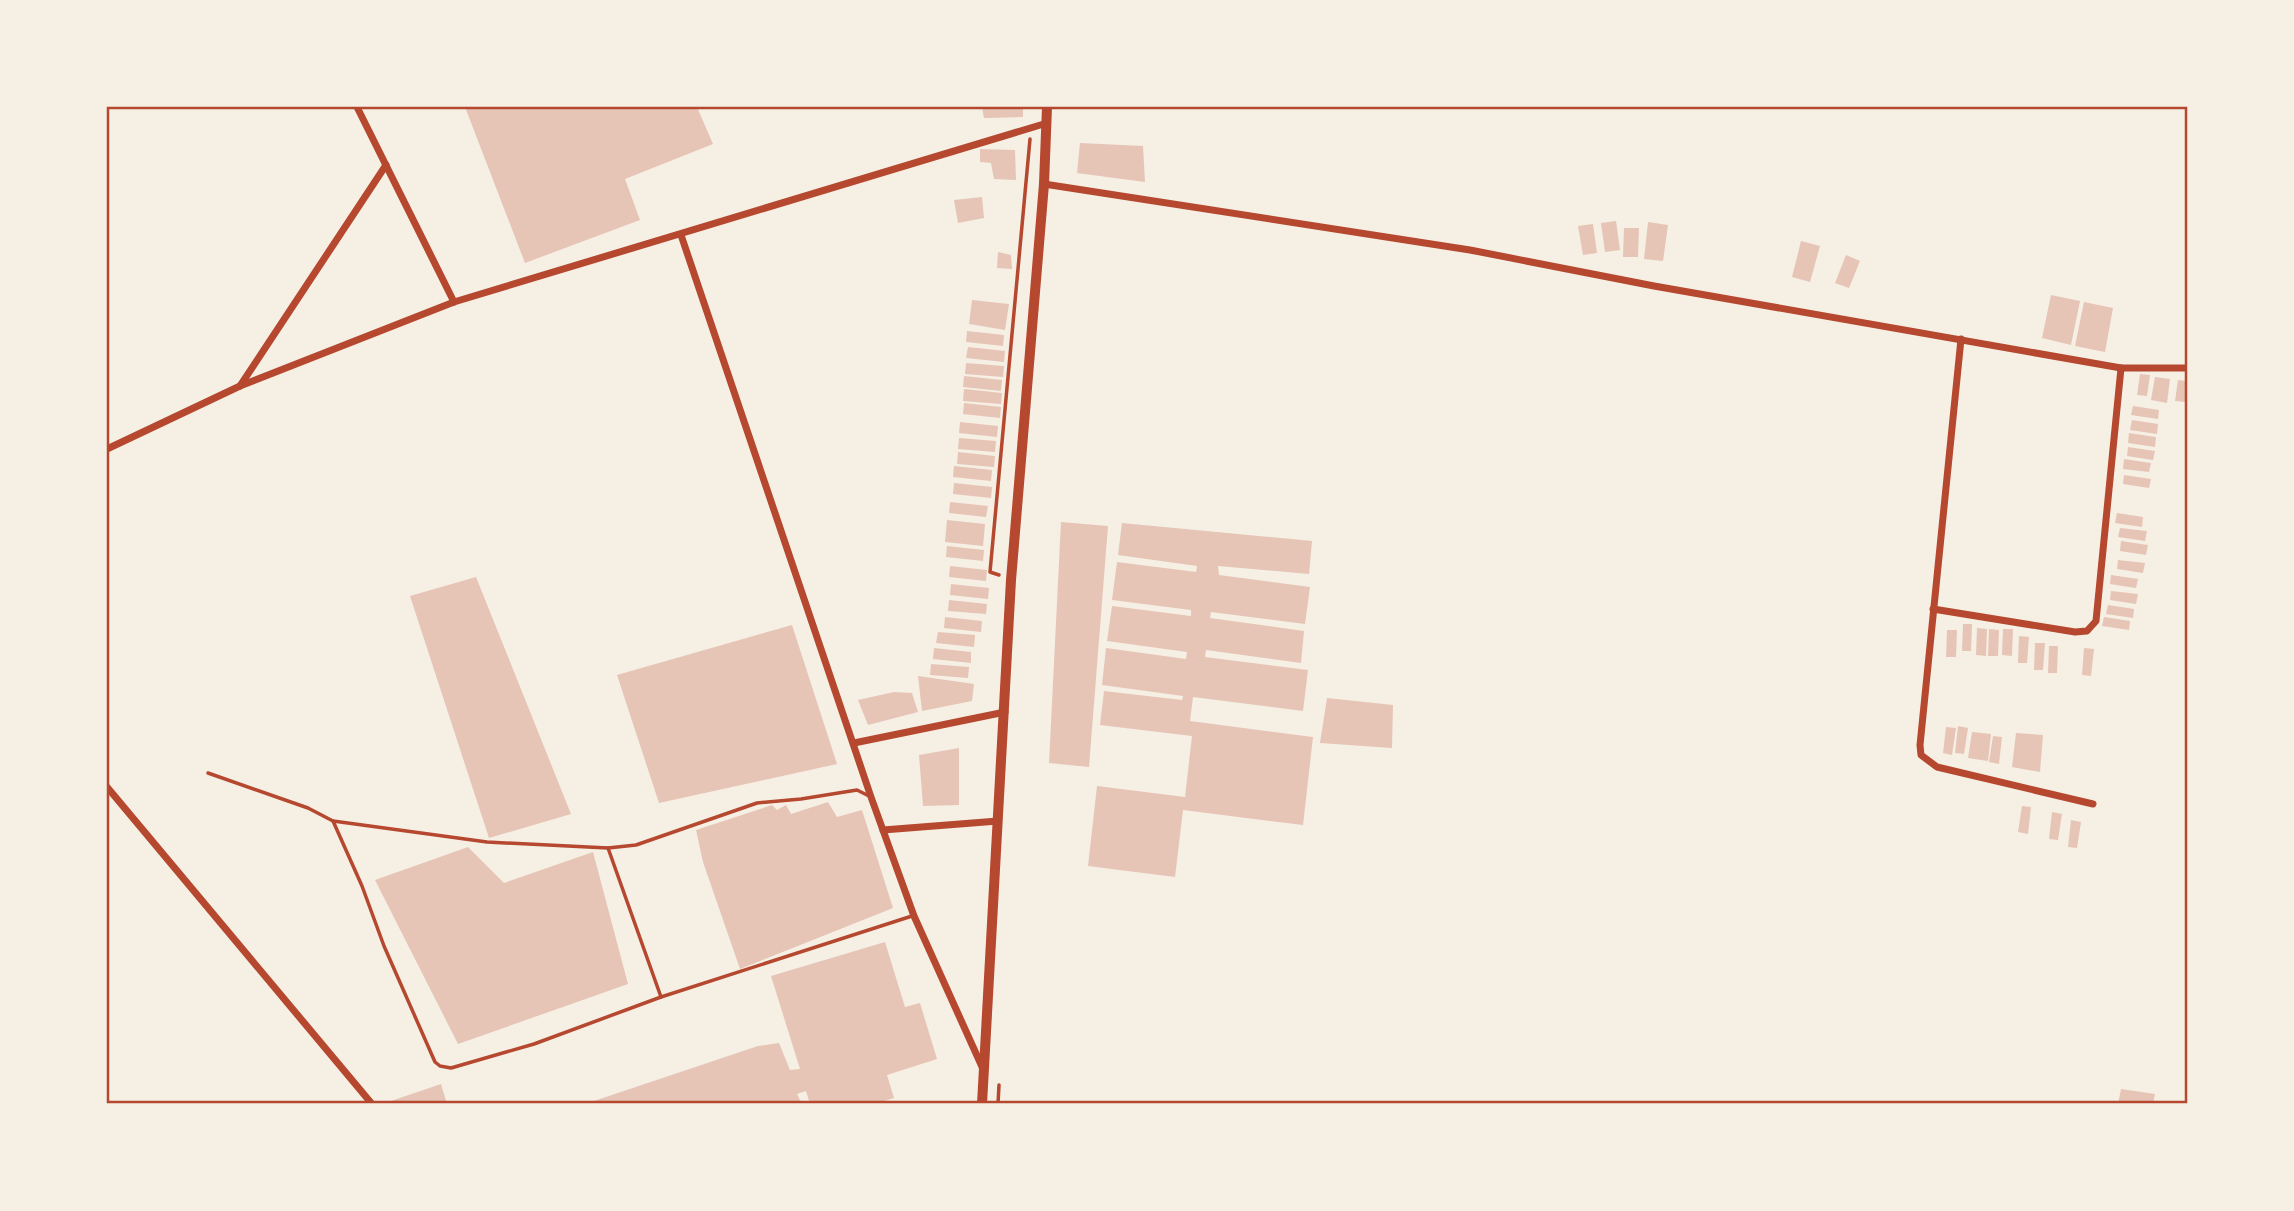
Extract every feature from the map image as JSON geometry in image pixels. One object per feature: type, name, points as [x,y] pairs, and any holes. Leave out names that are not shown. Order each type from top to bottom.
[{"type":"main road","points":[[982,1104],[1011,580],[1044,184],[1047,107]]},
{"type":"street","points":[[357,107],[453,302]]},
{"type":"street","points":[[107,449],[240,386],[453,302],[1047,123]]},
{"type":"street","points":[[240,386],[386,165]]},
{"type":"street","points":[[1044,184],[1470,250],[1654,286],[2121,368],[2187,368]]},
{"type":"street","points":[[681,235],[871,797],[915,916],[983,1070]]},
{"type":"street","points":[[1961,339],[1920,745],[1922,755],[1937,767],[2093,804]]},
{"type":"street","points":[[1933,609],[2075,632],[2087,631],[2096,621],[2121,368]]},
{"type":"street","points":[[854,743],[1005,712]]},
{"type":"street","points":[[107,788],[372,1104]]},
{"type":"street","points":[[883,830],[999,821]]},
{"type":"lane","points":[[208,773],[308,808],[333,821],[487,842],[608,848],[636,845],[757,803],[857,790],[871,797]]},
{"type":"lane","points":[[333,821],[435,1062],[451,1068],[534,1044],[661,997],[915,916]]},
{"type":"lane","points":[[608,848],[661,997]]},
{"type":"path","points":[[1011,580],[990,572],[1031,128]]},
{"type":"building","points":[[465,107],[697,107],[713,144],[625,179],[640,220],[525,263]]},
{"type":"building","points":[[982,107],[1023,107],[1023,117],[984,118]]},
{"type":"building","points":[[1080,143],[1143,146],[1145,182],[1077,173]]},
{"type":"building","points":[[980,149],[1015,150],[1016,180],[994,179],[991,163],[980,162]]},
{"type":"building","points":[[982,197],[984,218],[958,223],[954,200]]},
{"type":"building","points":[[1616,221],[1620,250],[1605,252],[1601,223]]},
{"type":"building","points":[[1648,222],[1668,225],[1663,261],[1644,259]]},
{"type":"building","points":[[1593,224],[1597,253],[1583,255],[1578,226]]},
{"type":"building","points":[[1624,228],[1639,228],[1638,257],[1623,257]]},
{"type":"building","points":[[1801,241],[1820,246],[1810,282],[1792,277]]},
{"type":"building","points":[[998,252],[1011,255],[1012,269],[997,268]]},
{"type":"building","points":[[1846,255],[1860,261],[1849,288],[1835,283]]},
{"type":"building","points":[[2051,295],[2080,301],[2071,345],[2042,338]]},
{"type":"building","points":[[972,300],[1009,304],[1005,330],[969,324]]},
{"type":"building","points":[[2084,302],[2113,308],[2105,352],[2075,346]]},
{"type":"building","points":[[967,331],[1004,335],[1003,346],[966,342]]},
{"type":"building","points":[[968,347],[1005,351],[1004,362],[966,358]]},
{"type":"building","points":[[966,363],[1004,366],[1003,377],[965,374]]},
{"type":"building","points":[[2140,374],[2150,375],[2147,396],[2137,395]]},
{"type":"building","points":[[964,376],[1002,380],[1001,391],[963,387]]},
{"type":"building","points":[[2155,377],[2170,379],[2167,403],[2151,400]]},
{"type":"building","points":[[2178,380],[2187,381],[2186,402],[2175,401]]},
{"type":"building","points":[[964,389],[1002,393],[1001,404],[963,401]]},
{"type":"building","points":[[964,403],[1001,407],[1000,418],[963,414]]},
{"type":"building","points":[[2133,406],[2159,410],[2158,419],[2131,415]]},
{"type":"building","points":[[2132,420],[2158,424],[2157,434],[2130,430]]},
{"type":"building","points":[[960,422],[998,426],[997,437],[959,433]]},
{"type":"building","points":[[2129,433],[2156,437],[2155,447],[2128,443]]},
{"type":"building","points":[[959,438],[996,441],[995,452],[958,449]]},
{"type":"building","points":[[2128,447],[2155,451],[2153,460],[2127,456]]},
{"type":"building","points":[[958,452],[995,456],[994,467],[957,464]]},
{"type":"building","points":[[2124,459],[2151,463],[2149,472],[2123,469]]},
{"type":"building","points":[[954,466],[992,470],[991,481],[953,477]]},
{"type":"building","points":[[2124,475],[2151,479],[2149,488],[2123,484]]},
{"type":"building","points":[[954,483],[992,487],[991,498],[953,494]]},
{"type":"building","points":[[950,502],[988,506],[986,517],[949,513]]},
{"type":"building","points":[[2117,513],[2143,517],[2142,527],[2115,523]]},
{"type":"building","points":[[947,520],[985,524],[983,546],[945,542]]},
{"type":"building","points":[[1061,522],[1108,526],[1089,767],[1049,763]]},
{"type":"building","points":[[1122,523],[1312,541],[1309,574],[1218,566],[1219,575],[1310,587],[1305,624],[1211,612],[1210,618],[1304,631],[1301,663],[1206,650],[1205,657],[1308,670],[1303,711],[1193,697],[1190,721],[1313,737],[1303,825],[1183,810],[1175,877],[1088,866],[1097,786],[1185,797],[1192,736],[1100,725],[1104,691],[1182,700],[1183,696],[1102,685],[1106,648],[1186,659],[1187,652],[1107,641],[1112,606],[1191,616],[1191,610],[1112,600],[1117,562],[1196,572],[1197,566],[1118,555]]},
{"type":"building","points":[[2120,528],[2147,531],[2145,541],[2118,537]]},
{"type":"building","points":[[2121,541],[2148,545],[2146,555],[2120,551]]},
{"type":"building","points":[[947,546],[984,550],[983,561],[946,557]]},
{"type":"building","points":[[2118,560],[2145,563],[2143,573],[2117,569]]},
{"type":"building","points":[[950,566],[987,570],[986,581],[949,577]]},
{"type":"building","points":[[2111,575],[2138,579],[2136,588],[2110,584]]},
{"type":"building","points":[[476,577],[571,814],[489,838],[410,596]]},
{"type":"building","points":[[951,584],[989,588],[988,599],[950,595]]},
{"type":"building","points":[[2111,591],[2138,594],[2136,604],[2110,600]]},
{"type":"building","points":[[949,600],[987,604],[986,614],[948,611]]},
{"type":"building","points":[[2108,605],[2134,609],[2133,618],[2106,614]]},
{"type":"building","points":[[945,617],[982,621],[981,632],[944,628]]},
{"type":"building","points":[[2104,617],[2130,621],[2129,630],[2102,626]]},
{"type":"building","points":[[1963,624],[1972,624],[1971,651],[1962,651]]},
{"type":"building","points":[[792,625],[837,764],[659,803],[617,675]]},
{"type":"building","points":[[1977,628],[1987,629],[1986,656],[1976,655]]},
{"type":"building","points":[[1989,629],[1999,630],[1998,656],[1988,656]]},
{"type":"building","points":[[2003,629],[2013,629],[2012,656],[2002,655]]},
{"type":"building","points":[[1947,630],[1957,630],[1956,657],[1946,657]]},
{"type":"building","points":[[938,632],[975,635],[974,647],[936,643]]},
{"type":"building","points":[[2019,636],[2029,637],[2027,663],[2018,663]]},
{"type":"building","points":[[2035,643],[2045,643],[2043,670],[2034,670]]},
{"type":"building","points":[[2049,646],[2058,646],[2057,673],[2048,673]]},
{"type":"building","points":[[934,648],[971,652],[971,663],[933,659]]},
{"type":"building","points":[[2084,648],[2094,649],[2091,676],[2082,675]]},
{"type":"building","points":[[931,664],[969,667],[968,678],[930,675]]},
{"type":"building","points":[[918,676],[974,684],[972,701],[922,711]]},
{"type":"building","points":[[894,692],[912,693],[918,712],[868,725],[858,700]]},
{"type":"building","points":[[1327,698],[1393,705],[1392,748],[1320,743]]},
{"type":"building","points":[[1958,726],[1968,728],[1964,754],[1955,753]]},
{"type":"building","points":[[1946,727],[1956,728],[1952,755],[1943,753]]},
{"type":"building","points":[[1972,732],[1991,734],[1988,761],[1968,758]]},
{"type":"building","points":[[2016,733],[2043,735],[2040,772],[2012,767]]},
{"type":"building","points":[[1993,736],[2002,737],[1999,764],[1989,762]]},
{"type":"building","points":[[959,748],[959,805],[923,806],[919,755]]},
{"type":"building","points":[[828,802],[837,817],[862,810],[893,908],[740,969],[703,862],[696,830],[772,805],[777,810],[786,805],[791,814]]},
{"type":"building","points":[[2022,806],[2031,807],[2028,834],[2018,832]]},
{"type":"building","points":[[2052,812],[2062,814],[2058,840],[2049,839]]},
{"type":"building","points":[[2071,820],[2081,822],[2077,848],[2068,847]]},
{"type":"building","points":[[468,847],[504,883],[593,852],[628,984],[458,1044],[375,880]]},
{"type":"building","points":[[885,942],[905,1007],[920,1003],[937,1059],[887,1075],[894,1098],[875,1104],[810,1104],[806,1091],[797,1094],[802,1104],[585,1104],[758,1046],[779,1043],[790,1070],[800,1069],[771,976]]},
{"type":"building","points":[[441,1084],[447,1104],[394,1104],[391,1101]]},
{"type":"building","points":[[2121,1089],[2155,1094],[2153,1104],[2118,1104]]}]
